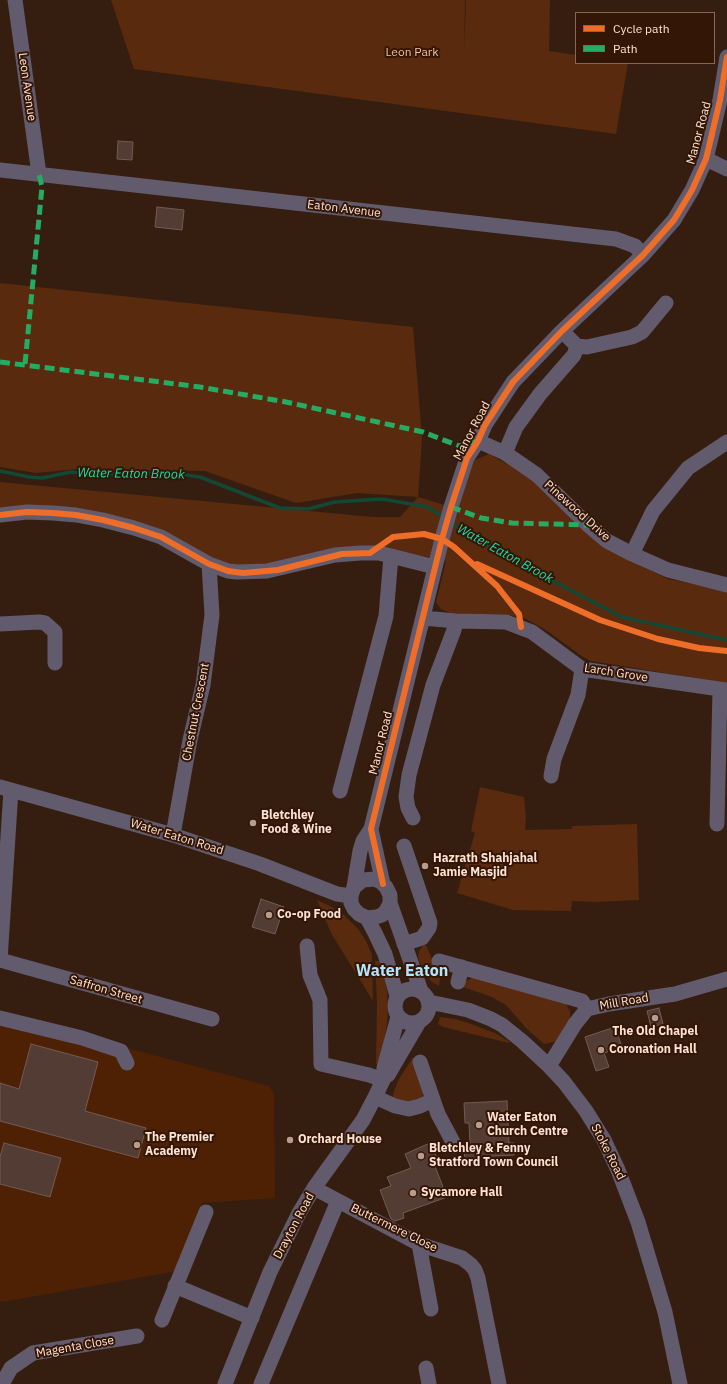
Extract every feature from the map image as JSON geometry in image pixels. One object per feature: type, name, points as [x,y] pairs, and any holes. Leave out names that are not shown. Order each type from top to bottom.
[{"type":"street","name":"Leon Avenue","points":[[15,0],[39,174]]},
{"type":"street","name":"Manor Road","points":[[353,892],[360,851],[363,841],[371,829],[450,507],[467,458],[478,441],[485,425],[513,382],[562,331],[644,255],[674,220],[692,190],[706,158],[723,101],[727,56]]},
{"type":"street","points":[[706,158],[727,169]]},
{"type":"street","name":"Eaton Avenue","points":[[0,170],[616,240],[635,246],[644,255]]},
{"type":"street","points":[[562,331],[577,346],[587,347],[632,337],[642,332],[666,303]]},
{"type":"street","points":[[505,453],[516,427],[540,394],[574,355],[577,346]]},
{"type":"street","name":"Pinewood Drive","points":[[478,441],[505,453],[537,475],[588,525],[607,540],[632,554],[668,570],[727,586]]},
{"type":"street","points":[[632,554],[653,511],[688,468],[727,442]]},
{"type":"street","points":[[0,515],[26,512],[53,512],[103,520],[161,537],[209,564],[228,571],[253,573],[278,570],[342,554],[370,553],[392,556],[435,567]]},
{"type":"street","points":[[340,791],[354,745],[386,616],[392,556]]},
{"type":"street","name":"Chestnut Crescent","points":[[173,835],[190,740],[203,685],[212,615],[209,564]]},
{"type":"street","name":"Larch Grove","points":[[423,618],[456,621],[506,622],[532,632],[582,669],[723,690]]},
{"type":"street","points":[[413,818],[408,808],[406,798],[409,775],[432,685],[454,630],[456,621]]},
{"type":"street","points":[[0,624],[45,623],[55,632],[55,662]]},
{"type":"street","points":[[551,776],[554,759],[578,695],[582,669]]},
{"type":"street","points":[[717,824],[723,690]]},
{"type":"street","name":"Water Eaton Road","points":[[6,789],[173,835],[260,864],[337,894],[353,892]]},
{"type":"street","name":"Saffron Street","points":[[6,789],[0,960],[212,1019]]},
{"type":"street","name":"Manor Road","points":[[371,829],[383,884]]},
{"type":"street","points":[[404,846],[430,923],[426,934],[422,938],[404,944]]},
{"type":"street","points":[[367,918],[385,954],[397,996],[394,1007],[398,1017],[402,1021],[406,1022],[419,1022],[428,1012],[425,996],[404,944],[390,903],[390,895],[388,890],[383,884],[375,879],[359,882],[353,892],[351,903],[358,914],[367,918],[376,917],[382,914],[386,911],[390,903]]},
{"type":"street","points":[[307,946],[310,975],[320,1000],[321,1064],[383,1079]]},
{"type":"street","points":[[439,961],[582,1002],[587,1009]]},
{"type":"street","points":[[458,982],[462,967]]},
{"type":"street","name":"Mill Road","points":[[549,1066],[575,1024],[587,1009],[609,1004],[675,994],[727,979]]},
{"type":"street","points":[[397,996],[406,990],[416,989],[425,996]]},
{"type":"street","name":"Stoke Road","points":[[425,996],[491,1018],[522,1041],[549,1066],[564,1082],[586,1111],[604,1140],[620,1174],[641,1229],[671,1334],[680,1384]]},
{"type":"street","name":"Drayton Road","points":[[383,1079],[384,1068],[398,1017]]},
{"type":"street","points":[[0,1018],[82,1038],[121,1051],[126,1063]]},
{"type":"street","name":"Drayton Road","points":[[225,1384],[280,1250],[299,1213],[314,1188],[363,1120],[383,1079],[391,1071],[419,1022]]},
{"type":"street","points":[[420,1062],[438,1114],[455,1146]]},
{"type":"street","points":[[375,1096],[395,1106],[408,1109],[420,1106],[433,1100]]},
{"type":"street","name":"Buttermere Close","points":[[314,1188],[419,1244],[467,1261],[475,1270],[480,1285],[499,1384]]},
{"type":"street","points":[[261,1384],[338,1201]]},
{"type":"street","points":[[162,1320],[206,1212]]},
{"type":"street","points":[[419,1244],[431,1309]]},
{"type":"street","points":[[175,1286],[252,1318]]},
{"type":"street","name":"Magenta Close","points":[[2,1384],[11,1368],[33,1353],[137,1336]]},
{"type":"street","points":[[426,1368],[429,1384]]},
{"type":"shaded area","name":"The Premier Academy","points":[[0,1014],[269,1086],[274,1093],[275,1198],[202,1203],[177,1271],[2,1302],[0,1301]]},
{"type":"green space","name":"Leon Park","points":[[111,0],[465,0],[464,54],[466,0],[550,0],[549,51],[575,55],[575,64],[628,64],[616,134],[134,69]]},
{"type":"green space","points":[[0,283],[413,327],[422,438],[418,497],[357,493],[296,503],[205,471],[109,471],[77,469],[36,473],[0,467]]},
{"type":"green space","points":[[489,454],[532,478],[604,548],[668,579],[727,591],[727,683],[591,661],[583,657],[546,630],[524,618],[503,614],[463,615],[450,613],[441,609],[436,603],[446,561],[400,551],[252,568],[221,563],[168,533],[0,511],[0,482],[373,517],[400,517],[418,497],[451,507],[475,460]]},
{"type":"green space","points":[[480,787],[524,797],[526,817],[525,830],[572,829],[572,826],[637,824],[639,900],[595,902],[572,901],[571,911],[513,910],[457,893],[475,833],[471,831]]},
{"type":"green space","points":[[317,900],[344,915],[359,930],[366,941],[372,955],[373,1001],[331,933]]},
{"type":"green space","points":[[424,944],[427,947],[440,979],[439,986],[432,982],[427,976],[419,961],[419,951]]},
{"type":"green space","points":[[375,961],[379,961],[387,989],[388,1006],[387,1024],[379,1064],[376,1064],[377,1002]]},
{"type":"green space","points":[[474,977],[566,1004],[570,1011],[570,1021],[558,1041],[544,1044],[526,1028],[506,1005],[492,997],[463,987],[464,982]]},
{"type":"green space","points":[[440,1017],[455,1019],[471,1024],[495,1033],[510,1042],[443,1027],[438,1024]]},
{"type":"green space","points":[[413,1057],[425,1091],[420,1099],[411,1103],[394,1099],[394,1091],[399,1079]]},
{"type":"building","points":[[118,141],[133,142],[132,160],[117,159]]},
{"type":"building","points":[[157,207],[184,210],[182,230],[155,227]]},
{"type":"building","points":[[261,899],[284,907],[275,934],[252,927]]},
{"type":"building","name":"The Old Chapel","points":[[659,1008],[663,1024],[651,1027],[647,1011]]},
{"type":"building","name":"Coronation Hall","points":[[615,1027],[622,1047],[604,1053],[609,1067],[596,1071],[585,1037]]},
{"type":"building","points":[[31,1044],[98,1062],[85,1111],[146,1128],[138,1158],[0,1121],[0,1083],[19,1089]]},
{"type":"building","points":[[507,1101],[509,1143],[514,1143],[514,1155],[476,1157],[476,1164],[465,1165],[464,1144],[470,1144],[469,1123],[465,1123],[464,1103]]},
{"type":"building","points":[[4,1143],[61,1158],[50,1197],[0,1184],[0,1157]]},
{"type":"building","name":"Sycamore Hall","points":[[430,1143],[439,1162],[434,1164],[447,1197],[403,1213],[404,1218],[395,1221],[391,1219],[380,1190],[391,1186],[387,1177],[411,1168],[405,1154]]},
{"type":"waterway","name":"Water Eaton Brook","points":[[0,471],[42,478],[71,472],[90,474],[173,473],[200,477],[280,508],[308,509],[335,502],[382,499],[428,507],[444,518]]},
{"type":"waterway","name":"Water Eaton Brook","points":[[451,523],[509,558],[622,617],[727,640]]},
{"type":"marked path","points":[[25,364],[42,187],[39,174]]},
{"type":"marked path","points":[[0,362],[200,387],[286,402],[423,432],[459,446],[478,441]]},
{"type":"marked path","points":[[451,507],[481,518],[512,523],[588,525]]},
{"type":"cycle path","points":[[383,884],[371,829],[442,539],[467,458],[478,441],[485,425],[513,382],[562,331],[643,255],[674,220],[692,190],[706,159],[720,100],[727,57]]},
{"type":"cycle path","points":[[0,515],[27,512],[53,513],[76,515],[103,520],[161,537],[209,564],[228,571],[243,573],[278,570],[342,554],[370,553],[393,537],[424,534],[442,539],[454,547],[497,586],[519,614],[521,627]]},
{"type":"cycle path","points":[[477,564],[600,620],[658,639],[699,648],[727,651]]},
{"type":"place","name":"Bletchley Food & Wine","points":[[253,823]]},
{"type":"place","name":"Hazrath Shahjahal Jamie Masjid","points":[[425,866]]},
{"type":"place","name":"Co-op Food","points":[[269,915]]},
{"type":"place","name":"The Old Chapel","points":[[655,1018]]},
{"type":"place","name":"Coronation Hall","points":[[601,1050]]},
{"type":"place","name":"Water Eaton Church Centre","points":[[479,1125]]},
{"type":"place","name":"Orchard House","points":[[290,1140]]},
{"type":"place","name":"The Premier Academy","points":[[137,1145]]},
{"type":"place","name":"Bletchley & Fenny Stratford Town Council","points":[[421,1156]]},
{"type":"place","name":"Sycamore Hall","points":[[413,1193]]},
{"type":"district","name":"Water Eaton","points":[[402,971]]}]
